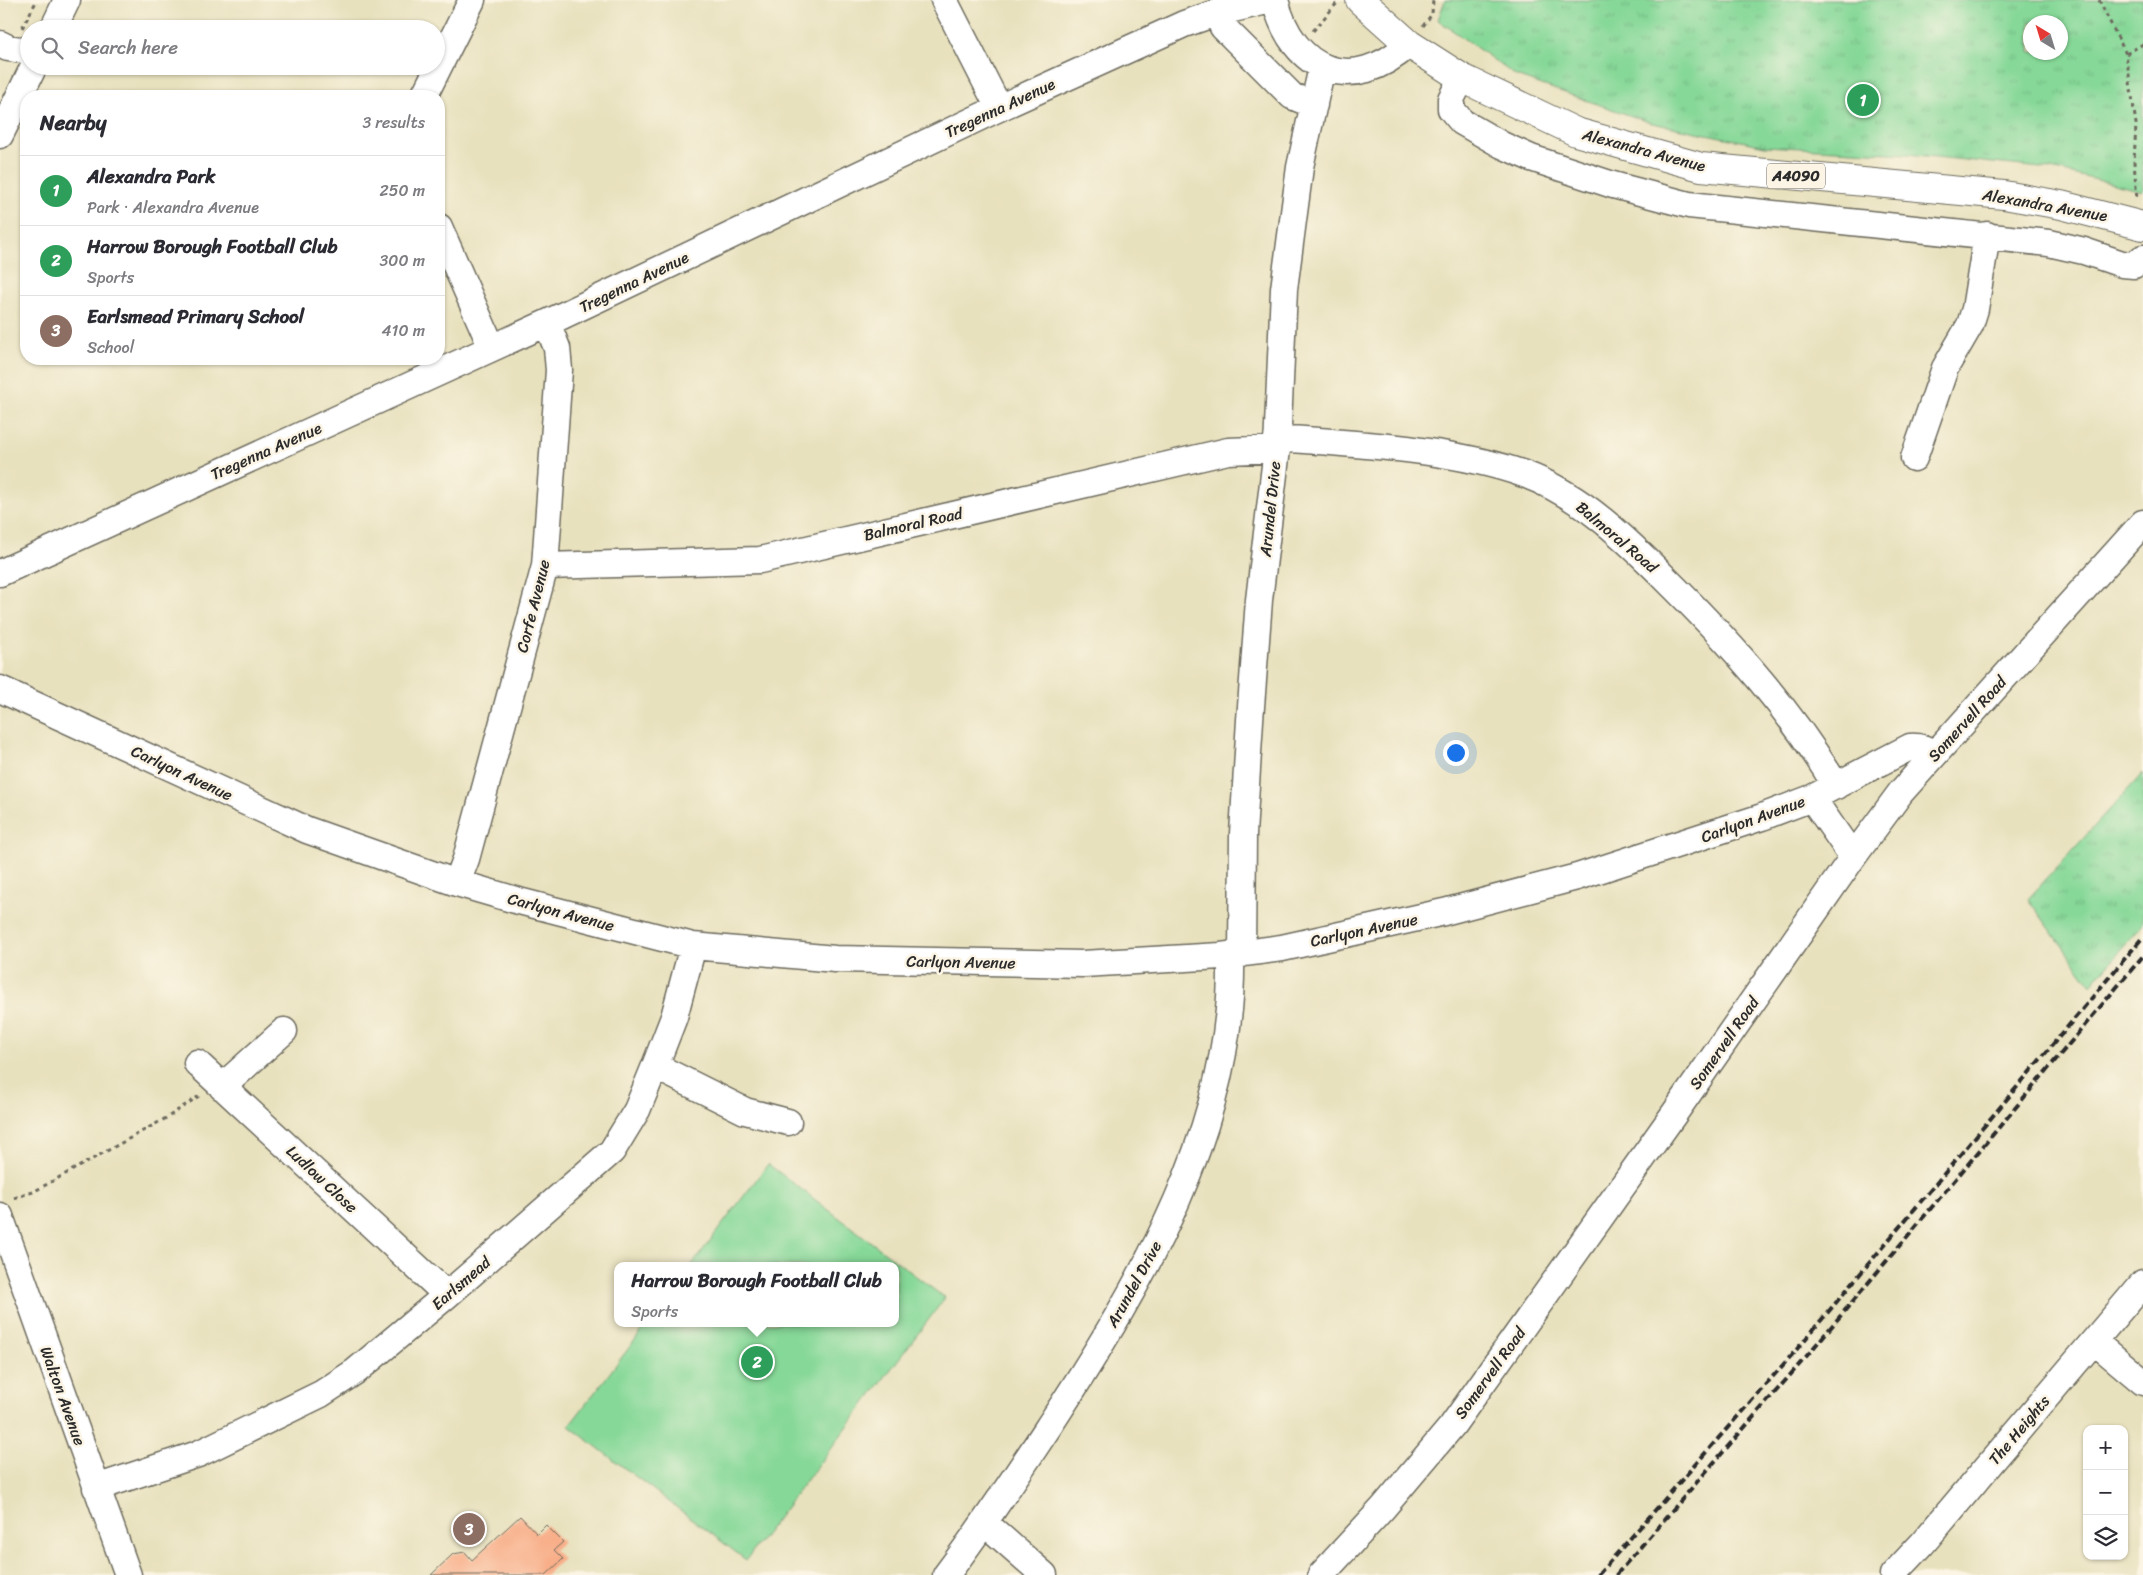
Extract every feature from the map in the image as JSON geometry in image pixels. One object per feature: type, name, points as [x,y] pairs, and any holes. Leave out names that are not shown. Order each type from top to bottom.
[{"type":"main road","name":"Alexandra Avenue","points":[[1350,0],[1409,44],[1462,78],[1576,132],[1701,167],[2004,195],[2061,204],[2141,225]]},
{"type":"street","points":[[57,20],[67,0]]},
{"type":"street","points":[[445,54],[472,0]]},
{"type":"street","points":[[944,0],[999,108]]},
{"type":"street","points":[[1273,0],[1284,28],[1299,49],[1312,61],[1334,70],[1356,72],[1377,67],[1394,58],[1409,44]]},
{"type":"street","name":"Tregenna Avenue","points":[[0,573],[547,323],[999,108],[1184,24],[1216,13],[1273,0]]},
{"type":"street","points":[[1216,13],[1223,27],[1292,96],[1314,105]]},
{"type":"street","points":[[0,44],[8,48],[20,50]]},
{"type":"street","name":"Arundel Drive","points":[[946,1575],[985,1523],[1078,1381],[1111,1327],[1151,1254],[1174,1207],[1204,1126],[1225,1045],[1231,975],[1236,954],[1259,600],[1277,443],[1288,253],[1300,167],[1322,66]]},
{"type":"street","points":[[22,90],[30,75]]},
{"type":"street","points":[[427,90],[434,75]]},
{"type":"street","points":[[1462,78],[1451,99],[1451,109],[1462,122],[1532,158],[1613,185],[1689,205],[2049,243],[2084,251],[2122,264],[2134,265],[2143,258]]},
{"type":"street","points":[[0,135],[20,94]]},
{"type":"street","points":[[1914,458],[1942,374],[1970,325],[1975,309],[1987,235]]},
{"type":"street","points":[[445,241],[492,348]]},
{"type":"street","name":"Corfe Avenue","points":[[457,883],[469,849],[545,566],[559,370],[557,348],[547,323]]},
{"type":"street","name":"Balmoral Road","points":[[545,566],[760,560],[1228,451],[1277,443],[1414,451],[1476,461],[1525,474],[1565,494],[1629,543],[1721,636],[1784,708],[1807,738],[1836,786]]},
{"type":"street","name":"Somervell Road","points":[[1320,1575],[1383,1508],[1452,1426],[1674,1114],[1853,857],[1901,792],[2143,524]]},
{"type":"street","name":"Carlyon Avenue","points":[[0,689],[307,830],[457,883],[693,946],[835,959],[1083,964],[1236,954],[1282,948],[1444,912],[1577,877],[1753,820],[1812,798],[1910,747],[1918,746],[1935,754]]},
{"type":"street","points":[[1812,798],[1853,857]]},
{"type":"street","name":"Earlsmead","points":[[96,1488],[198,1454],[320,1394],[356,1371],[447,1295],[612,1151],[637,1110],[655,1066],[674,1017],[693,946]]},
{"type":"street","points":[[220,1085],[284,1031]]},
{"type":"street","name":"Ludlow Close","points":[[198,1063],[447,1295]]},
{"type":"street","points":[[655,1066],[745,1111],[788,1122]]},
{"type":"street","name":"Walton Avenue","points":[[4,1208],[96,1488],[128,1575]]},
{"type":"street","name":"The Heights","points":[[1894,1575],[2143,1283]]},
{"type":"street","points":[[2094,1341],[2143,1382]]},
{"type":"street","points":[[985,1523],[1044,1575]]},
{"type":"path","points":[[1299,49],[1350,0]]},
{"type":"path","points":[[1432,14],[1433,0]]},
{"type":"path","points":[[2099,0],[2126,54],[2136,124],[2134,162],[2141,225]]},
{"type":"path","points":[[2126,54],[2143,44]]},
{"type":"path","points":[[4,1208],[159,1122],[220,1085]]},
{"type":"green space","points":[[1445,0],[2143,0],[2143,191],[2051,169],[1907,154],[1765,146],[1652,123],[1516,76],[1438,20]]},
{"type":"green space","points":[[2143,773],[2143,923],[2091,985],[2028,899]]},
{"type":"green space","points":[[768,1164],[897,1262],[694,1262]]},
{"type":"green space","points":[[899,1263],[945,1298],[746,1560],[569,1426],[645,1327],[899,1327]]},
{"type":"building","points":[[520,1516],[537,1534],[546,1525],[563,1542],[554,1550],[563,1559],[546,1575],[431,1575],[453,1554],[465,1552],[472,1560]]},
{"type":"railway","points":[[1598,1575],[1797,1349],[2143,937]]},
{"type":"railway","points":[[1616,1575],[1805,1358],[2143,956]]},
{"type":"place","name":"Alexandra Park","points":[[1863,100]]},
{"type":"place","name":"Harrow Borough Football Club","points":[[757,1362]]},
{"type":"place","name":"Earlsmead Primary School","points":[[469,1529]]}]
